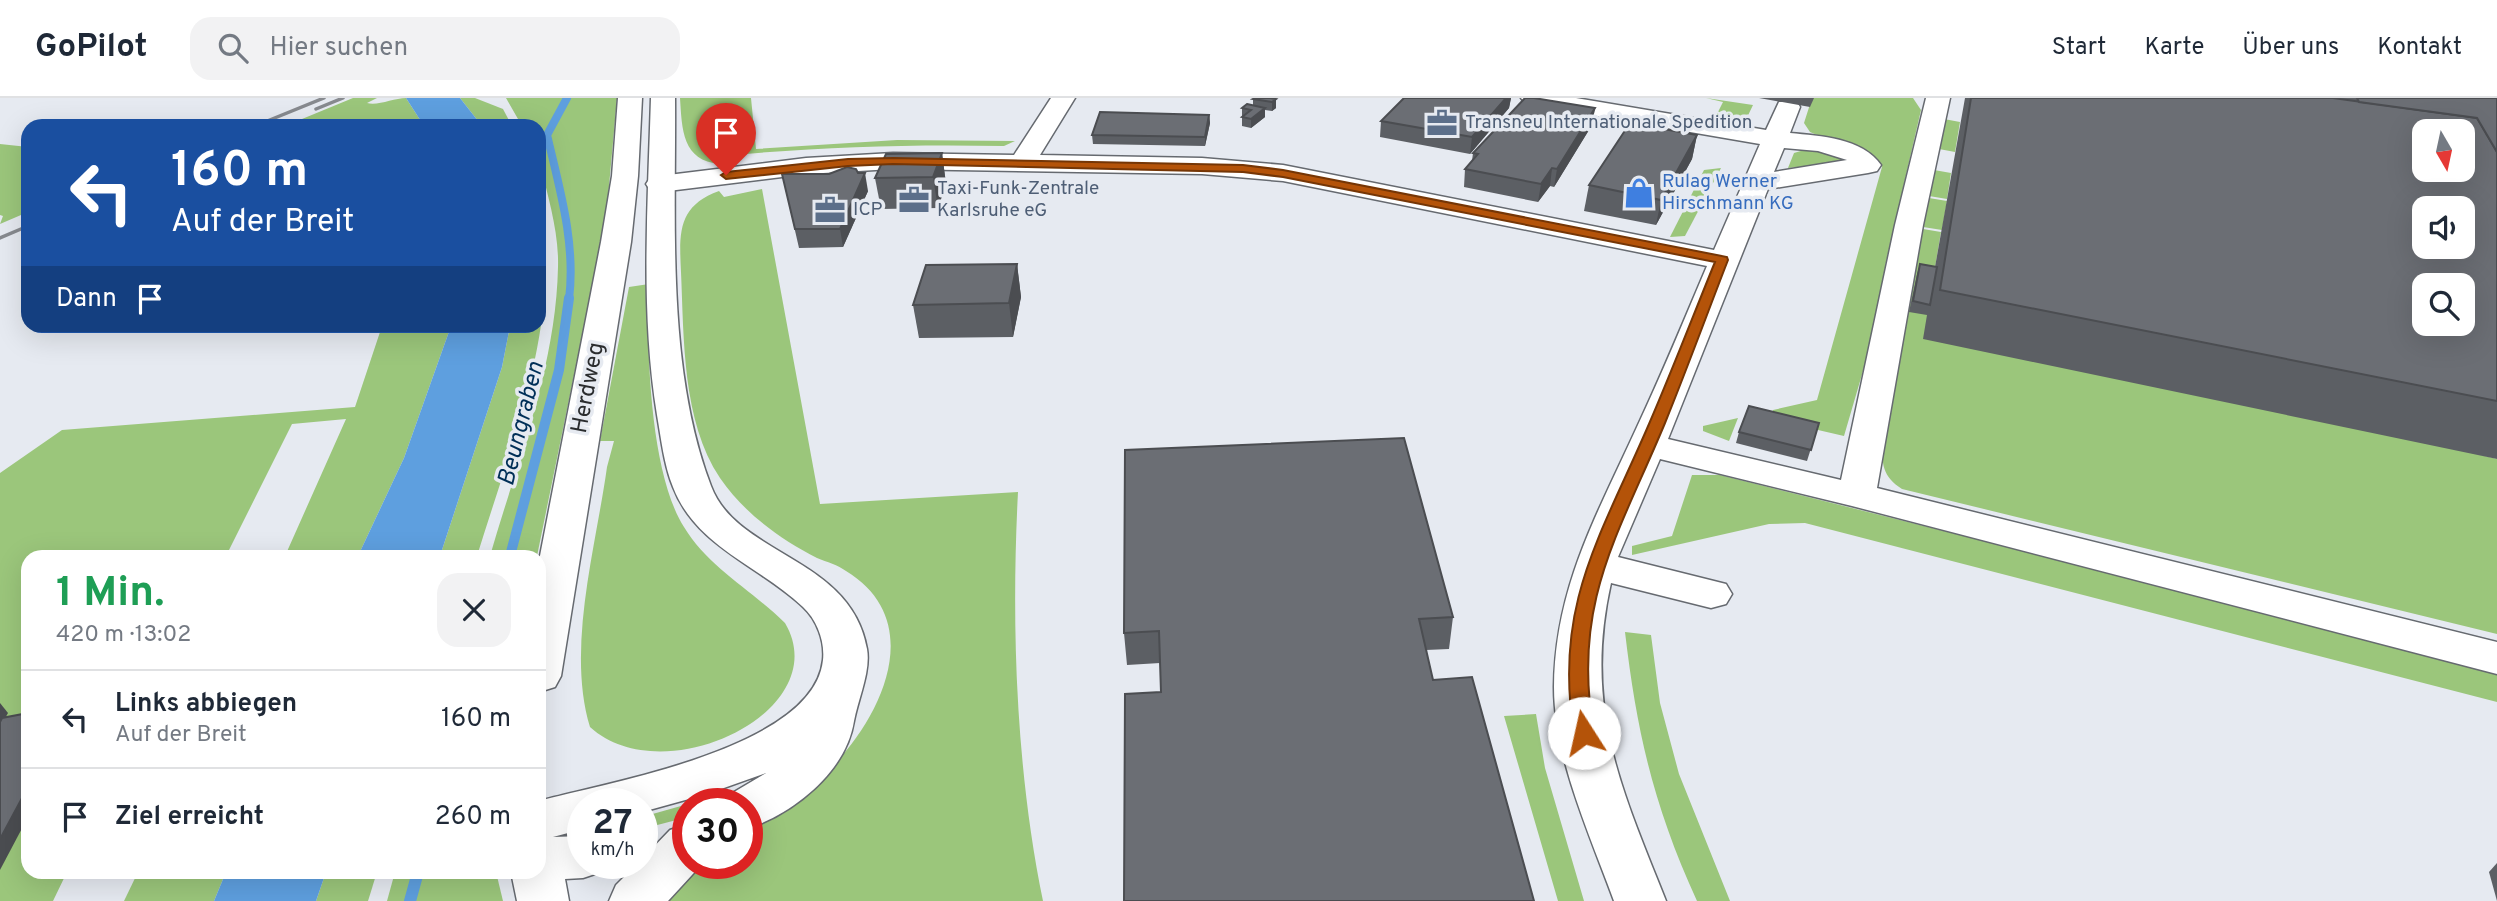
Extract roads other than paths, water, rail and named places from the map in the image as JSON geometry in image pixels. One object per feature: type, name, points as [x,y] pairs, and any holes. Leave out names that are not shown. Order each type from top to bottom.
[{"type":"street","name":"Herdweg","points":[[546,637],[616,242],[625,176],[630,98]]},
{"type":"street","points":[[663,98],[660,184],[663,284],[681,452],[693,492],[722,526],[824,602],[845,645],[845,670],[836,695],[827,738],[801,773],[763,798]]},
{"type":"street","points":[[1022,163],[1063,98]]},
{"type":"street","points":[[1533,98],[1846,150],[1863,158],[1868,166],[1756,183]]},
{"type":"street","points":[[1857,495],[1909,225],[1938,98]]},
{"type":"street","points":[[1640,901],[1598,792],[1577,690],[1580,623],[1594,565],[1647,445],[1789,101]]},
{"type":"street","points":[[660,184],[848,162],[1202,166],[1283,173],[1722,260]]},
{"type":"street","points":[[1647,445],[1857,495],[2497,658]]},
{"type":"street","points":[[1594,565],[1711,594]]},
{"type":"street","points":[[655,788],[738,764],[768,751],[795,733],[836,695]]},
{"type":"street","points":[[546,819],[567,813]]},
{"type":"street","points":[[546,859],[567,858]]},
{"type":"street","points":[[635,901],[672,862]]},
{"type":"street","points":[[538,879],[543,901]]},
{"type":"water","points":[[406,98],[460,98],[476,119],[420,119]]},
{"type":"water","points":[[449,333],[509,333],[502,367],[442,550],[361,550],[404,458]]},
{"type":"water","points":[[223,879],[324,879],[316,901],[214,901]]},
{"type":"waterway","name":"Beungraben","points":[[567,98],[547,135],[569,238],[569,300]]},
{"type":"waterway","name":"Beungraben","points":[[512,550],[559,370],[569,298]]},
{"type":"waterway","name":"Beungraben","points":[[410,901],[416,879]]},
{"type":"railway","points":[[272,119],[324,98]]},
{"type":"railway","points":[[316,109],[343,98]]},
{"type":"railway","points":[[0,238],[21,229]]},
{"type":"place","name":"Transneu Internationale Spedition","points":[[1442,123]]},
{"type":"place","name":"Rulag Werner Hirschmann KG","points":[[1639,193]]},
{"type":"place","name":"Taxi-Funk-Zentrale Karlsruhe eG","points":[[914,200]]},
{"type":"place","name":"ICP","points":[[830,210]]}]
